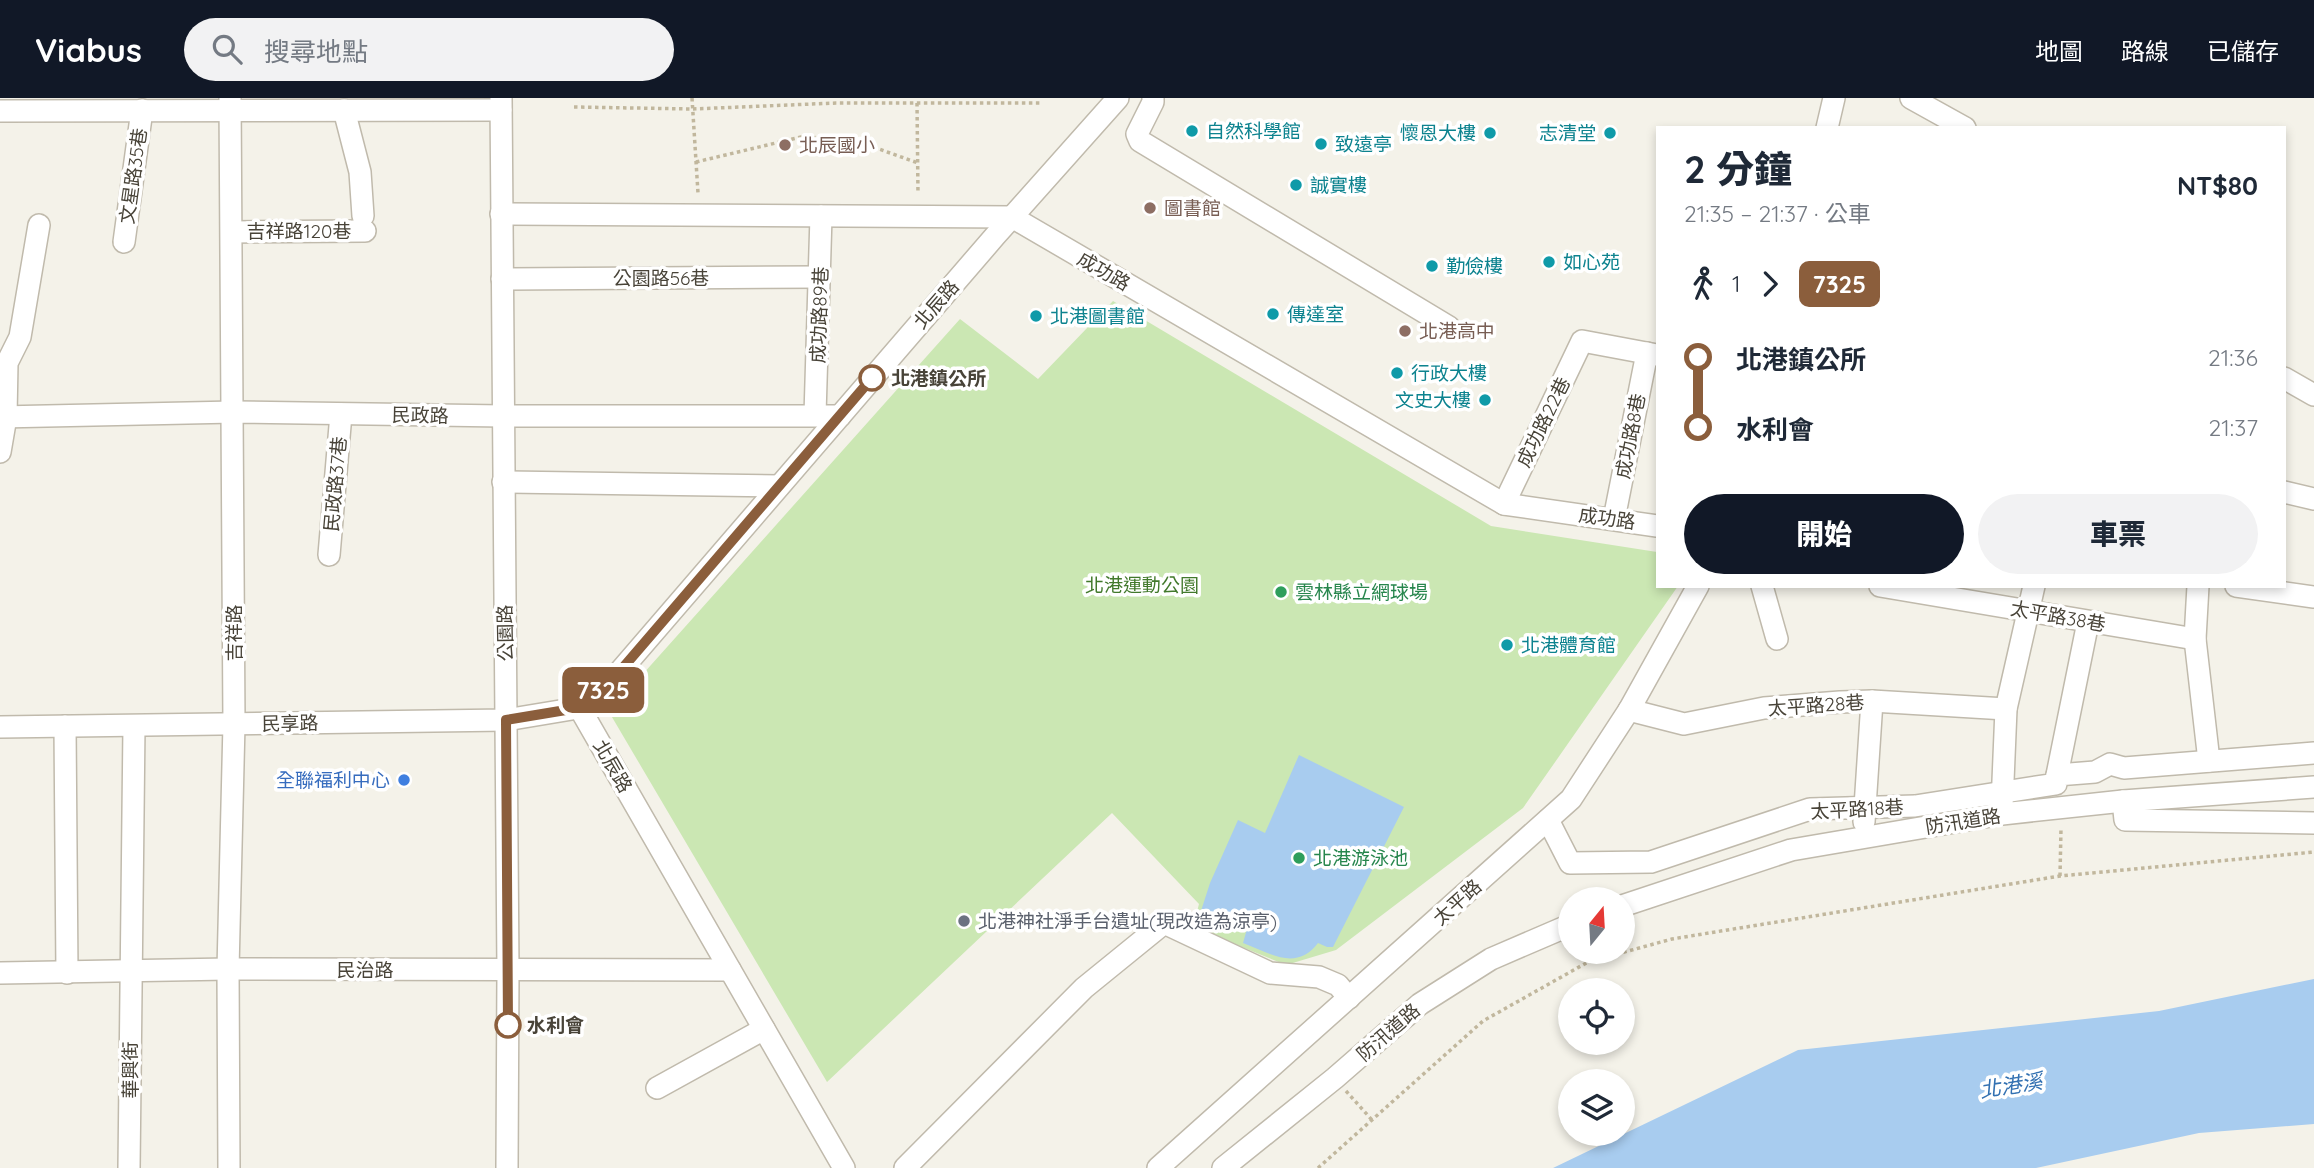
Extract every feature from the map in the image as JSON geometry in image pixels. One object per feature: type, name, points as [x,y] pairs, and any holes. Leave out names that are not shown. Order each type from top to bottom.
[{"type":"street","name":"北辰路","points":[[844,1168],[579,707],[590,706],[1118,98]]},
{"type":"street","points":[[1153,98],[1137,134],[1140,141],[1449,327]]},
{"type":"street","points":[[1827,126],[1834,98]]},
{"type":"street","points":[[1912,98],[1961,126]]},
{"type":"street","points":[[0,111],[142,110],[230,104],[344,110],[501,104]]},
{"type":"street","name":"吉祥路","points":[[229,1168],[228,969],[234,724],[230,104]]},
{"type":"street","name":"公園路","points":[[501,104],[508,971],[507,1168]]},
{"type":"street","name":"文星路35巷","points":[[124,242],[142,110]]},
{"type":"street","name":"吉祥路120巷","points":[[232,232],[364,223],[360,172],[344,110]]},
{"type":"street","name":"成功路","points":[[501,214],[1012,217],[1504,504],[1656,526]]},
{"type":"street","name":"成功路89巷","points":[[816,415],[821,216]]},
{"type":"street","points":[[0,452],[7,363],[20,337],[39,225]]},
{"type":"street","name":"公園路56巷","points":[[502,279],[820,277]]},
{"type":"street","name":"成功路22巷","points":[[1504,504],[1582,341],[1652,354]]},
{"type":"street","name":"成功路8巷","points":[[1614,519],[1652,354]]},
{"type":"street","points":[[2286,379],[2314,395]]},
{"type":"street","name":"民政路","points":[[3,417],[233,412],[503,416],[840,416]]},
{"type":"street","name":"民政路37巷","points":[[329,555],[341,414]]},
{"type":"street","points":[[503,482],[779,486]]},
{"type":"street","points":[[2286,492],[2314,499]]},
{"type":"street","name":"太平路","points":[[1158,1168],[1571,799],[1629,710],[1697,588]]},
{"type":"street","points":[[1763,588],[1777,639]]},
{"type":"street","name":"太平路38巷","points":[[1891,588],[2195,639]]},
{"type":"street","points":[[2002,814],[2006,709],[2034,588]]},
{"type":"street","points":[[2198,588],[2195,639],[2209,761]]},
{"type":"street","points":[[2250,588],[2314,597]]},
{"type":"street","points":[[2057,775],[2088,622]]},
{"type":"street","points":[[1863,838],[1872,701]]},
{"type":"street","name":"太平路28巷","points":[[1629,710],[1684,724],[1764,708],[1872,701],[2006,709]]},
{"type":"street","name":"民享路","points":[[0,727],[506,720],[579,707]]},
{"type":"street","points":[[65,726],[67,973]]},
{"type":"street","name":"華興街","points":[[129,1168],[134,726]]},
{"type":"street","name":"太平路18巷","points":[[1548,820],[1570,863],[1651,862],[1811,809],[1915,806],[2056,784],[2057,775],[2095,772],[2110,764],[2124,768],[2314,753]]},
{"type":"street","name":"防汛道路","points":[[1635,902],[1791,850],[2002,814],[2123,801],[2314,787]]},
{"type":"street","points":[[2123,801],[2125,820],[2314,822]]},
{"type":"street","points":[[905,1168],[1084,988],[1164,923],[1270,973],[1319,977],[1338,985],[1349,998]]},
{"type":"street","name":"防汛道路","points":[[1223,1168],[1335,1078],[1420,1004],[1491,959],[1558,930]]},
{"type":"street","name":"民治路","points":[[0,973],[228,969],[730,970]]},
{"type":"street","points":[[657,1088],[764,1029]]},
{"type":"path","points":[[692,98],[698,193]]},
{"type":"path","points":[[573,107],[693,109],[836,103],[1041,103]]},
{"type":"path","points":[[917,103],[918,194]]},
{"type":"path","points":[[696,162],[801,136],[851,139],[918,163]]},
{"type":"path","points":[[2060,876],[2061,808]]},
{"type":"path","points":[[1635,949],[1672,939],[2060,876],[2314,852]]},
{"type":"path","points":[[1318,1168],[1483,1021],[1584,964]]},
{"type":"path","points":[[1345,1090],[1372,1120]]},
{"type":"green space","name":"北港運動公園","points":[[1113,301],[1491,526],[1656,552],[1656,588],[1677,588],[1523,808],[1336,950],[1286,965],[1193,927],[1199,904],[1112,813],[827,1082],[609,712],[960,319],[1038,379]]},
{"type":"water","name":"北港游泳池","points":[[1299,755],[1404,807],[1333,947],[1318,943],[1301,957],[1282,958],[1243,943],[1247,929],[1223,915],[1221,921],[1200,914],[1210,883],[1238,820],[1265,833]]},
{"type":"water","name":"北港溪","points":[[2314,979],[2314,1124],[2199,1133],[2036,1168],[1553,1168],[1599,1146],[1635,1146],[1635,1129],[1798,1050],[2159,1011]]},
{"type":"bus line","name":"7325","points":[[508,1025],[506,720],[590,706],[872,378]]},
{"type":"place","name":"自然科學館","points":[[1192,131]]},
{"type":"place","name":"懷恩大樓","points":[[1490,133]]},
{"type":"place","name":"志清堂","points":[[1610,133]]},
{"type":"place","name":"致遠亭","points":[[1321,144]]},
{"type":"place","name":"北辰國小","points":[[785,145]]},
{"type":"place","name":"誠實樓","points":[[1296,185]]},
{"type":"place","name":"圖書館","points":[[1150,208]]},
{"type":"place","name":"如心苑","points":[[1549,262]]},
{"type":"place","name":"勤儉樓","points":[[1432,266]]},
{"type":"place","name":"傳達室","points":[[1273,314]]},
{"type":"place","name":"北港圖書館","points":[[1036,316]]},
{"type":"place","name":"北港高中","points":[[1405,331]]},
{"type":"place","name":"行政大樓","points":[[1397,373]]},
{"type":"place","name":"北港鎮公所","points":[[872,378]]},
{"type":"place","name":"文史大樓","points":[[1485,400]]},
{"type":"place","name":"雲林縣立網球場","points":[[1281,592]]},
{"type":"place","name":"北港體育館","points":[[1507,645]]},
{"type":"place","name":"全聯福利中心","points":[[404,780]]},
{"type":"place","name":"北港游泳池","points":[[1299,858]]},
{"type":"place","name":"北港神社淨手台遺址(現改造為涼亭)","points":[[964,921]]},
{"type":"place","name":"水利會","points":[[508,1025]]}]
